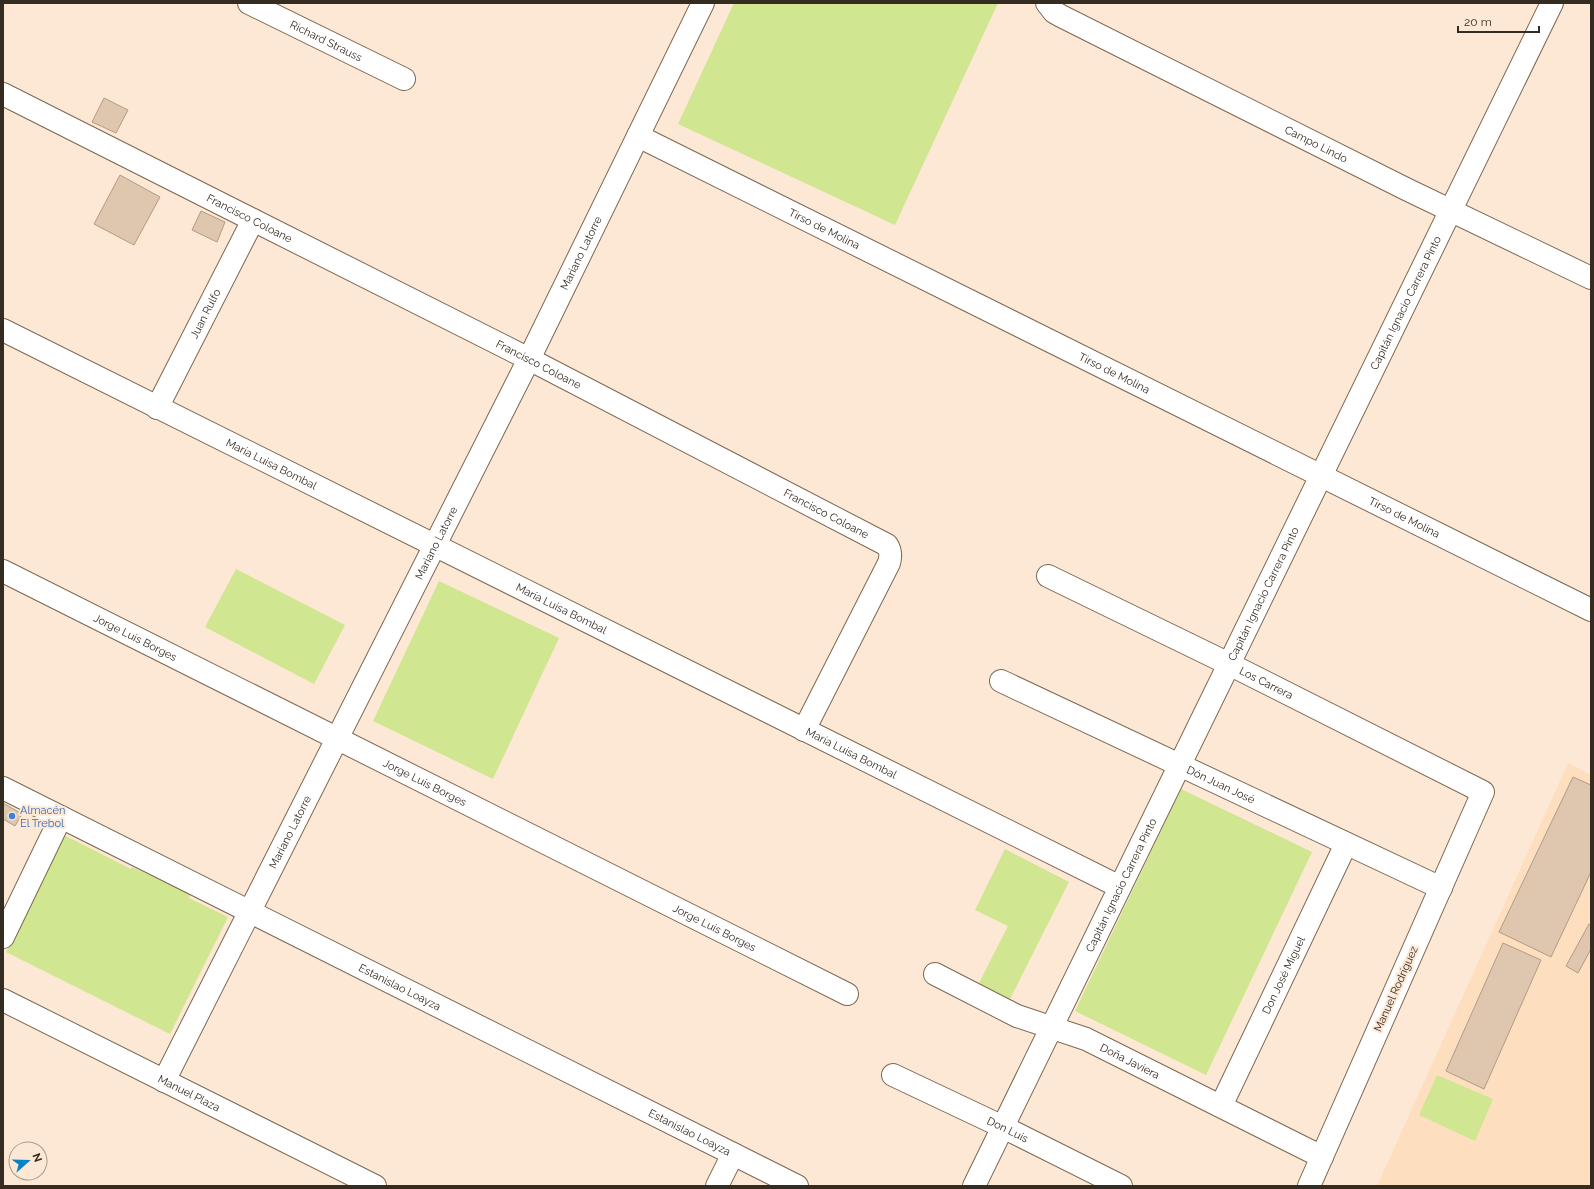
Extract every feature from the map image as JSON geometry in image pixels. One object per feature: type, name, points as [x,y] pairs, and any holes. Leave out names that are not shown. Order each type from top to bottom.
[{"type":"street","name":"Mariano Latorre","points":[[164,1081],[529,359],[703,3]]},
{"type":"street","name":"Campo Lindo","points":[[1047,3],[1054,12],[1061,16],[1591,278]]},
{"type":"street","name":"Capitán Ignacio Carrera Pinto","points":[[974,1186],[1552,3]]},
{"type":"street","name":"Richard Strauss","points":[[255,4],[404,80]]},
{"type":"street","name":"Francisco Coloane","points":[[3,94],[529,359],[887,545],[890,549],[891,556],[889,563],[804,730]]},
{"type":"street","name":"Tirso de Molina","points":[[638,136],[1591,610]]},
{"type":"street","name":"Juan Rulfo","points":[[157,408],[253,220]]},
{"type":"street","name":"María Luisa Bombal","points":[[3,330],[1120,887]]},
{"type":"street","name":"Jorge Luis Borges","points":[[3,571],[847,994]]},
{"type":"street","name":"Los Carrera","points":[[1048,576],[1229,664],[1483,792]]},
{"type":"street","name":"Dón Juan José","points":[[1001,681],[1441,888]]},
{"type":"street","name":"Estanislao Loayza","points":[[3,788],[797,1186]]},
{"type":"street","name":"Manuel Rodríguez","points":[[1309,1186],[1483,792]]},
{"type":"street","points":[[3,937],[61,817]]},
{"type":"street","name":"Don José Miguel","points":[[1221,1106],[1346,844]]},
{"type":"street","name":"Doña Javiera","points":[[935,974],[1017,1016],[1086,1039],[1322,1157]]},
{"type":"street","name":"Manuel Plaza","points":[[3,1000],[375,1186]]},
{"type":"street","name":"Don Luis","points":[[893,1075],[1003,1127],[1121,1186]]},
{"type":"street","points":[[717,1186],[733,1154]]},
{"type":"shaded area","points":[[1568,763],[1591,775],[1591,1186],[1377,1186]]},
{"type":"green space","points":[[734,3],[998,3],[895,225],[678,124]]},
{"type":"green space","points":[[236,569],[345,625],[314,684],[205,627]]},
{"type":"green space","points":[[439,581],[559,638],[493,779],[373,721]]},
{"type":"green space","points":[[1181,789],[1312,852],[1206,1075],[1075,1011]]},
{"type":"green space","points":[[64,835],[131,869],[132,867],[190,894],[189,898],[228,917],[170,1034],[6,952]]},
{"type":"green space","points":[[1005,849],[1069,882],[1010,999],[979,983],[1008,926],[975,910]]},
{"type":"green space","points":[[1437,1075],[1493,1099],[1475,1141],[1419,1115]]},
{"type":"building","points":[[104,98],[128,110],[116,133],[92,122]]},
{"type":"building","points":[[120,175],[160,197],[134,245],[94,224]]},
{"type":"building","points":[[201,211],[225,222],[217,242],[192,230]]},
{"type":"building","points":[[1573,777],[1591,785],[1591,872],[1551,957],[1499,932]]},
{"type":"building","name":"Almacén El Trebol","points":[[3,803],[22,814],[15,826],[3,819]]},
{"type":"building","points":[[1589,924],[1591,925],[1591,949],[1578,973],[1566,966]]},
{"type":"building","points":[[1503,943],[1541,960],[1484,1089],[1446,1071]]},
{"type":"place","name":"Almacén El Trebol","points":[[12,816]]}]
